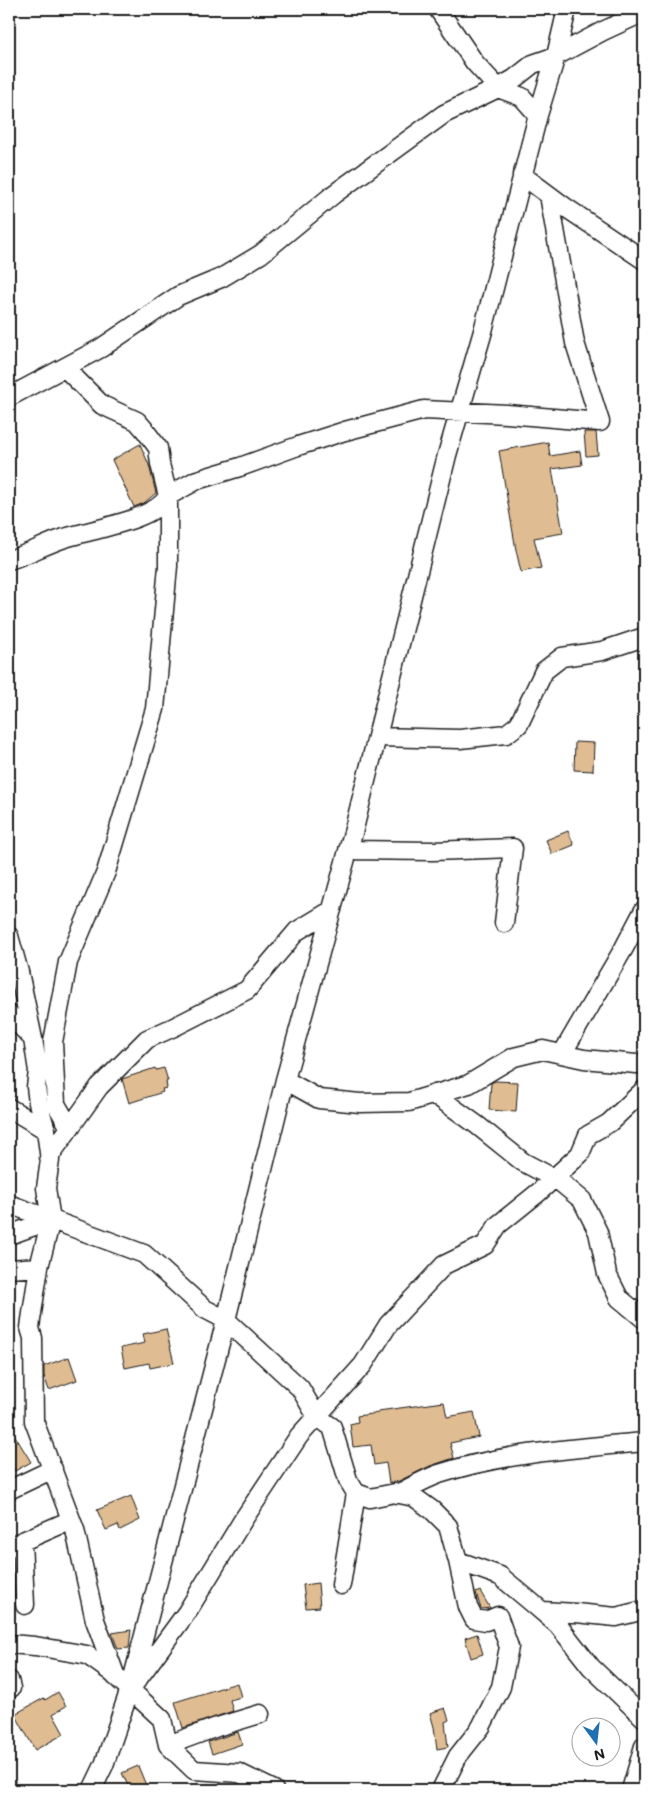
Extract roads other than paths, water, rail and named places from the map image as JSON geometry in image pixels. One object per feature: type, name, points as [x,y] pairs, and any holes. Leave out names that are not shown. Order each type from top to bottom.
[{"type":"street","points":[[438,9],[475,63],[498,88],[522,97],[538,115]]},
{"type":"street","points":[[92,1790],[104,1765],[130,1689],[226,1320],[285,1080],[348,850],[447,454],[483,331],[522,175],[556,56],[567,9]]},
{"type":"street","points":[[9,397],[101,348],[178,296],[221,278],[261,254],[334,194],[444,114],[498,88],[534,64],[556,56],[644,12]]},
{"type":"street","points":[[522,175],[644,260]]},
{"type":"street","points":[[9,560],[59,540],[142,516],[166,500],[168,496],[197,480],[345,430],[424,410],[507,414],[600,422],[575,343],[549,195]]},
{"type":"street","points":[[65,368],[102,405],[137,421],[144,429],[158,448],[168,496],[168,566],[155,709],[106,872],[68,962],[53,1042],[56,1104],[70,1128]]},
{"type":"street","points":[[377,737],[460,739],[506,734],[519,724],[544,671],[562,657],[602,651],[644,637]]},
{"type":"street","points":[[348,850],[432,852],[513,848],[504,924]]},
{"type":"street","points":[[49,1157],[99,1087],[146,1039],[247,990],[298,931],[332,910]]},
{"type":"street","points":[[562,1054],[644,910]]},
{"type":"street","points":[[9,936],[33,1039],[38,1071],[37,1095],[46,1130],[49,1157],[46,1188],[51,1220],[38,1267],[30,1328],[33,1338],[34,1421],[71,1520],[95,1620],[116,1677]]},
{"type":"street","points":[[9,1014],[33,1039]]},
{"type":"street","points":[[285,1080],[319,1099],[360,1104],[409,1102],[468,1084],[514,1056],[543,1050],[584,1059],[636,1064],[644,1063]]},
{"type":"street","points":[[130,1689],[187,1612],[243,1520],[299,1436],[363,1365],[388,1325],[444,1265],[485,1245],[498,1226],[580,1154],[588,1135],[609,1123],[644,1090]]},
{"type":"street","points":[[434,1094],[523,1162],[554,1178],[582,1200],[598,1232],[607,1274],[619,1298],[644,1320]]},
{"type":"street","points":[[9,1108],[46,1130]]},
{"type":"street","points":[[9,1204],[144,1254],[204,1309],[226,1320],[300,1388],[317,1417],[332,1427],[348,1480],[356,1493],[370,1498],[398,1494],[438,1474],[503,1459],[581,1448],[644,1442]]},
{"type":"street","points":[[9,1234],[51,1220]]},
{"type":"street","points":[[9,1269],[38,1267]]},
{"type":"street","points":[[9,1490],[53,1469]]},
{"type":"street","points":[[341,1585],[356,1493]]},
{"type":"street","points":[[398,1494],[414,1497],[432,1510],[448,1526],[468,1607],[474,1619],[486,1621],[498,1616],[509,1648],[501,1688],[481,1727],[458,1756],[440,1789]]},
{"type":"street","points":[[25,1605],[15,1544],[71,1520]]},
{"type":"street","points":[[458,1561],[500,1576],[542,1611],[558,1625],[591,1667],[644,1718]]},
{"type":"street","points":[[542,1611],[616,1618],[644,1610]]},
{"type":"street","points":[[9,1644],[35,1646],[87,1655],[116,1677],[162,1719],[168,1745],[194,1770],[239,1774],[274,1790]]},
{"type":"street","points":[[9,1680],[11,1688],[9,1689]]},
{"type":"street","points":[[168,1745],[260,1714]]},
{"type":"street","points":[[631,1790],[644,1746]]}]
